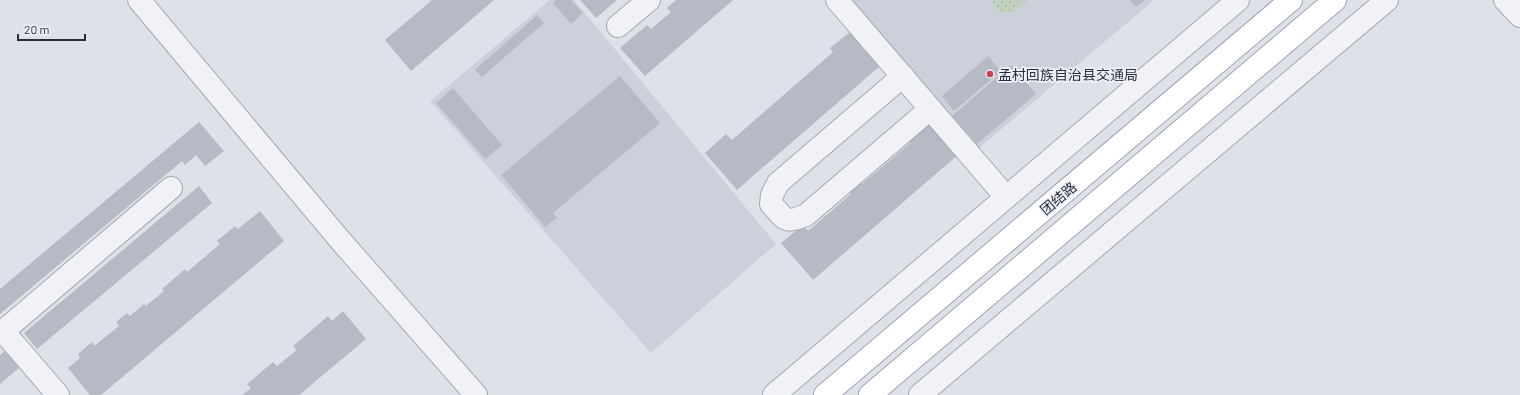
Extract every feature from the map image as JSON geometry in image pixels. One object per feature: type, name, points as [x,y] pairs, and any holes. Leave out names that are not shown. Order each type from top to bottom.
[{"type":"main road","name":"团结路","points":[[826,395],[1291,0]]},
{"type":"main road","name":"团结路","points":[[870,395],[1335,0]]},
{"type":"street","points":[[139,0],[340,240],[476,395]]},
{"type":"street","points":[[618,26],[649,0]]},
{"type":"street","points":[[837,0],[1006,197]]},
{"type":"street","points":[[774,395],[1238,0]]},
{"type":"street","points":[[920,395],[1387,0]]},
{"type":"street","points":[[1505,0],[1520,16]]},
{"type":"street","points":[[903,76],[778,183],[772,195],[771,204],[784,219],[792,220],[806,215],[930,109]]},
{"type":"street","points":[[58,395],[2,332],[171,188]]},
{"type":"shaded area","points":[[550,0],[574,0],[776,244],[651,353],[430,101]]},
{"type":"shaded area","name":"孟村回族自治县交通局","points":[[850,0],[1154,0],[978,149]]},
{"type":"green space","points":[[990,0],[1028,0],[1012,13],[1000,13]]},
{"type":"building","points":[[432,0],[494,0],[411,71],[385,40]]},
{"type":"building","points":[[556,0],[571,0],[583,13],[571,24],[553,3]]},
{"type":"building","points":[[580,0],[617,0],[596,18]]},
{"type":"building","points":[[676,0],[733,0],[645,76],[620,48],[647,25],[651,29],[671,12],[667,8]]},
{"type":"building","points":[[1130,0],[1145,0],[1136,7]]},
{"type":"building","points":[[537,15],[544,23],[482,77],[475,70]]},
{"type":"building","points":[[850,32],[880,66],[737,190],[705,153],[726,134],[732,140],[833,52],[830,48]]},
{"type":"building","points":[[988,56],[1001,71],[954,111],[942,96]]},
{"type":"building","points":[[1011,65],[1036,94],[977,144],[952,116]]},
{"type":"building","points":[[620,76],[660,123],[553,213],[557,218],[545,227],[501,175]]},
{"type":"building","points":[[453,88],[502,145],[485,159],[436,103]]},
{"type":"building","points":[[929,120],[959,154],[813,280],[781,243],[803,225],[808,231],[851,194],[847,189],[858,180],[862,184],[910,143],[906,139]]},
{"type":"building","points":[[199,122],[224,151],[205,166],[196,155],[185,165],[182,161],[0,314],[0,289]]},
{"type":"building","points":[[199,186],[212,203],[37,349],[24,333]]},
{"type":"building","points":[[260,211],[284,241],[101,395],[90,395],[68,368],[80,358],[78,354],[92,342],[94,346],[119,326],[116,322],[127,313],[130,316],[144,304],[146,306],[164,291],[162,289],[185,269],[187,272],[220,244],[217,241],[235,226],[238,229]]},
{"type":"building","points":[[343,311],[366,339],[299,395],[242,395],[251,388],[247,384],[273,362],[277,366],[297,350],[293,346],[328,316],[332,321]]},
{"type":"building","points":[[5,351],[19,368],[0,384],[0,355]]},
{"type":"place","name":"孟村回族自治县交通局","points":[[990,74]]}]
